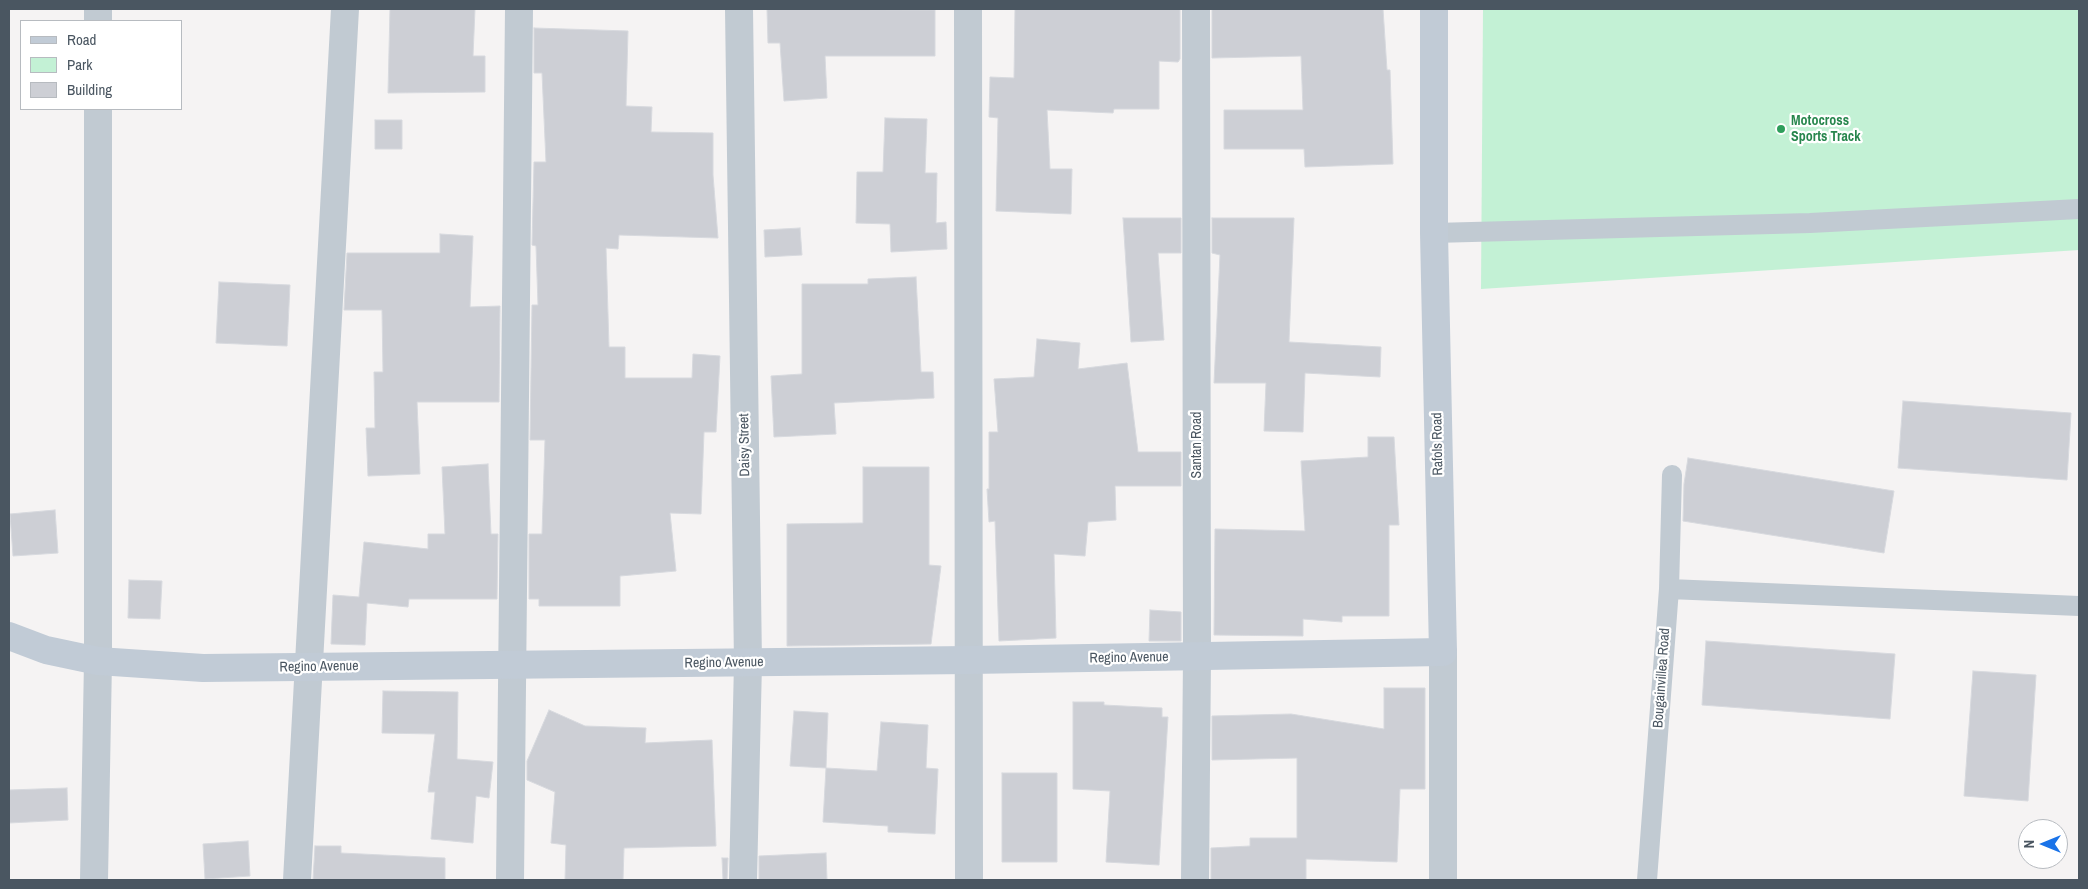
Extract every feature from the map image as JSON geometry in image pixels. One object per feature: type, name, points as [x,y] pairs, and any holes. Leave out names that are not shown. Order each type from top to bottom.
[{"type":"street","points":[[297,880],[345,9]]},
{"type":"street","points":[[510,880],[519,9]]},
{"type":"street","name":"Daisy Street","points":[[739,9],[748,663],[743,880]]},
{"type":"street","points":[[968,9],[969,880]]},
{"type":"street","name":"Santan Road","points":[[1195,880],[1198,657],[1196,9]]},
{"type":"street","name":"Rafols Road","points":[[1434,9],[1434,233],[1442,652],[1443,880]]},
{"type":"street","points":[[94,880],[98,662],[98,110]]},
{"type":"street","name":"Regino Avenue","points":[[9,636],[46,650],[98,662],[203,668],[748,663],[1442,652]]},
{"type":"lane","points":[[1434,233],[1810,223],[2079,209]]},
{"type":"lane","name":"Bougainvillea Road","points":[[1647,880],[1668,589],[1672,475]]},
{"type":"lane","points":[[1668,589],[2079,606]]},
{"type":"green space","name":"Motocross Sports Track","points":[[1483,9],[2079,9],[2079,250],[1481,289]]},
{"type":"building","points":[[390,9],[475,9],[473,56],[485,56],[485,92],[388,93]]},
{"type":"building","points":[[767,9],[935,10],[935,56],[825,56],[827,98],[784,101],[780,43],[768,43]]},
{"type":"building","points":[[1015,9],[1180,9],[1180,59],[1178,62],[1159,61],[1159,109],[1114,109],[1113,113],[1047,110],[1050,169],[1072,169],[1071,214],[996,211],[998,118],[989,117],[990,77],[1014,78]]},
{"type":"building","points":[[1212,9],[1383,9],[1387,70],[1390,70],[1393,164],[1305,167],[1304,149],[1224,149],[1224,110],[1303,110],[1301,56],[1212,58]]},
{"type":"building","points":[[534,28],[628,31],[626,106],[652,107],[651,132],[713,133],[713,175],[718,238],[619,235],[618,249],[606,248],[609,347],[625,347],[625,378],[692,378],[693,354],[720,356],[716,432],[704,432],[701,514],[670,513],[676,571],[620,576],[620,606],[539,606],[539,599],[529,599],[529,534],[542,534],[545,440],[530,440],[532,305],[538,305],[536,246],[532,245],[534,162],[546,162],[542,73],[534,73]]},
{"type":"building","points":[[885,118],[927,119],[925,173],[937,173],[936,223],[946,222],[947,249],[891,252],[890,224],[856,223],[857,172],[883,172]]},
{"type":"building","points":[[375,120],[402,120],[402,149],[375,149]]},
{"type":"building","points":[[1123,218],[1181,218],[1181,253],[1158,253],[1164,340],[1131,342]]},
{"type":"building","points":[[1212,218],[1294,218],[1289,342],[1381,347],[1380,377],[1305,373],[1303,432],[1264,431],[1266,383],[1214,383],[1220,255],[1212,253]]},
{"type":"building","points":[[800,228],[802,255],[765,257],[764,230]]},
{"type":"building","points":[[440,234],[473,236],[470,307],[500,306],[499,402],[417,402],[420,474],[368,476],[366,428],[375,428],[374,372],[383,372],[382,310],[344,310],[347,253],[440,253]]},
{"type":"building","points":[[916,277],[921,372],[933,372],[934,398],[834,403],[836,434],[774,437],[771,376],[802,374],[802,284],[868,284],[868,279]]},
{"type":"building","points":[[219,282],[290,285],[287,346],[216,343]]},
{"type":"building","points":[[1037,339],[1080,343],[1078,369],[1127,363],[1138,452],[1181,452],[1181,486],[1115,486],[1116,520],[1088,522],[1085,556],[1054,554],[1056,638],[999,641],[995,521],[989,522],[987,489],[989,489],[989,432],[998,432],[994,379],[1034,377]]},
{"type":"building","points":[[1903,401],[2071,413],[2067,480],[1898,468]]},
{"type":"building","points":[[1368,437],[1394,437],[1399,525],[1389,525],[1389,616],[1342,616],[1342,622],[1303,619],[1303,636],[1214,635],[1215,529],[1305,531],[1301,461],[1368,457]]},
{"type":"building","points":[[1688,458],[1894,491],[1884,553],[1683,521],[1684,484]]},
{"type":"building","points":[[488,464],[491,534],[498,534],[497,599],[409,599],[408,607],[367,603],[365,645],[331,644],[333,595],[359,597],[364,542],[428,549],[428,534],[445,534],[442,467]]},
{"type":"building","points":[[863,467],[929,467],[929,565],[941,566],[931,644],[787,646],[787,524],[863,523]]},
{"type":"building","points":[[55,510],[58,553],[13,556],[10,514]]},
{"type":"building","points":[[129,580],[162,581],[160,619],[128,618]]},
{"type":"building","points":[[1150,610],[1181,612],[1181,641],[1149,641]]},
{"type":"building","points":[[1706,641],[1895,654],[1890,719],[1702,705]]},
{"type":"building","points":[[1973,671],[2036,675],[2028,801],[1964,796]]},
{"type":"building","points":[[1384,688],[1425,688],[1425,789],[1400,789],[1397,862],[1306,859],[1306,880],[1211,880],[1211,848],[1250,846],[1250,838],[1297,838],[1297,758],[1212,760],[1212,716],[1291,714],[1384,729]]},
{"type":"building","points":[[383,691],[458,692],[457,759],[493,762],[489,798],[476,796],[473,843],[431,839],[435,792],[428,792],[435,734],[382,733]]},
{"type":"building","points":[[1073,702],[1104,702],[1104,705],[1162,708],[1162,717],[1168,717],[1159,865],[1106,862],[1110,791],[1073,789]]},
{"type":"building","points":[[549,710],[585,726],[646,728],[645,743],[712,740],[716,846],[624,848],[623,880],[565,880],[566,845],[551,843],[555,792],[527,780],[527,761]]},
{"type":"building","points":[[794,711],[828,713],[826,768],[790,766]]},
{"type":"building","points":[[881,722],[928,725],[926,768],[938,769],[935,834],[888,832],[888,826],[823,822],[826,768],[877,771]]},
{"type":"building","points":[[1002,773],[1057,773],[1057,862],[1002,862]]},
{"type":"building","points":[[67,788],[68,820],[9,823],[9,790]]},
{"type":"building","points":[[248,841],[250,876],[205,879],[203,844]]},
{"type":"building","points":[[315,846],[341,846],[341,853],[445,858],[445,880],[313,880]]},
{"type":"building","points":[[826,853],[827,880],[759,880],[759,856]]},
{"type":"building","points":[[722,858],[728,858],[727,880],[723,880]]},
{"type":"place","name":"Motocross Sports Track","points":[[1781,129]]}]
